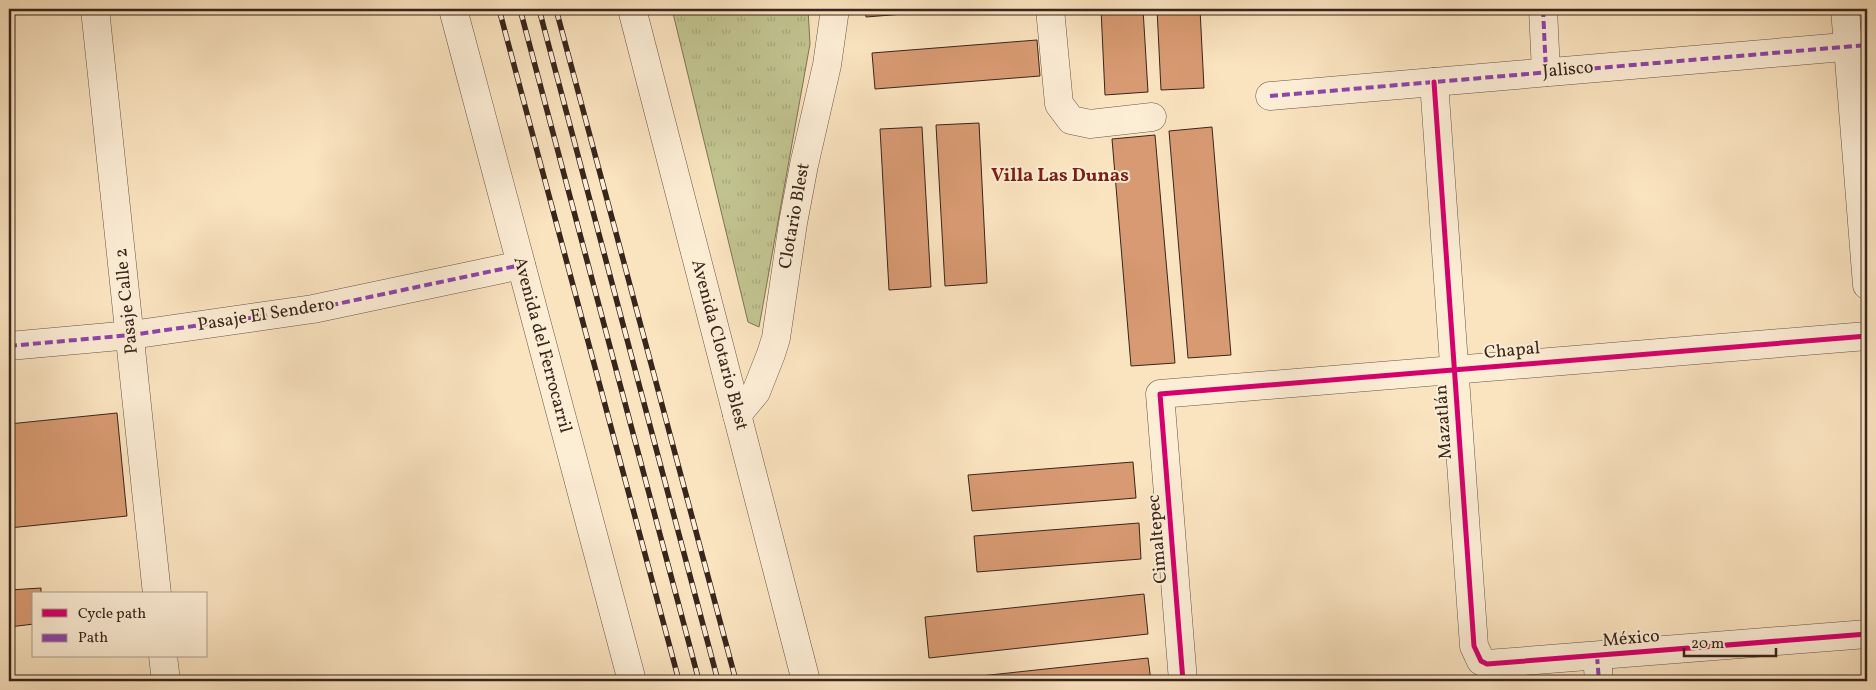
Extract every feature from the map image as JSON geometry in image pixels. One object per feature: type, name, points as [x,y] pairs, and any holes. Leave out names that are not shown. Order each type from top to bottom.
[{"type":"street","name":"Pasaje Calle 2","points":[[95,9],[157,592]]},
{"type":"street","name":"Avenida del Ferrocarril","points":[[453,9],[632,681]]},
{"type":"street","name":"Avenida Clotario Blest","points":[[632,9],[806,681]]},
{"type":"street","points":[[1050,9],[1059,104],[1071,120],[1090,124],[1152,118]]},
{"type":"street","points":[[1543,9],[1546,72]]},
{"type":"street","points":[[1845,9],[1857,46],[1867,285]]},
{"type":"street","name":"Clotario Blest","points":[[737,415],[756,392],[776,338],[795,213],[827,65],[831,10]]},
{"type":"street","name":"Jalisco","points":[[1270,96],[1857,46]]},
{"type":"street","name":"Mazatlán","points":[[1434,82],[1474,646],[1482,661],[1488,664]]},
{"type":"street","name":"Pasaje El Sendero","points":[[9,346],[131,335],[312,309],[521,265]]},
{"type":"street","name":"Chapal","points":[[1160,394],[1867,336]]},
{"type":"street","name":"Cimaltepec","points":[[1160,394],[1183,681]]},
{"type":"street","name":"México","points":[[1488,664],[1598,669],[1867,634]]},
{"type":"street","points":[[164,658],[166,681]]},
{"type":"green space","points":[[672,9],[808,9],[810,44],[759,327],[748,322]]},
{"type":"building","points":[[865,9],[967,9],[866,17]]},
{"type":"building","points":[[1101,9],[1143,9],[1148,92],[1105,95]]},
{"type":"building","points":[[1157,9],[1200,9],[1204,88],[1161,90]]},
{"type":"building","points":[[1037,40],[1040,76],[875,89],[872,53]]},
{"type":"building","points":[[9,106],[13,159],[9,160]]},
{"type":"building","points":[[979,123],[987,283],[945,286],[936,125]]},
{"type":"building","points":[[922,127],[931,287],[889,290],[880,129]]},
{"type":"building","points":[[1212,127],[1231,355],[1188,358],[1169,131]]},
{"type":"building","points":[[1155,135],[1175,363],[1131,366],[1112,139]]},
{"type":"building","points":[[117,413],[127,516],[9,528],[9,424]]},
{"type":"building","points":[[1133,462],[1136,498],[972,511],[968,475]]},
{"type":"building","points":[[1139,523],[1141,559],[977,572],[974,536]]},
{"type":"building","points":[[41,588],[41,592],[32,592],[32,624],[9,627],[9,590]]},
{"type":"building","points":[[1144,594],[1148,634],[929,658],[925,617]]},
{"type":"building","points":[[1148,658],[1151,681],[934,681]]},
{"type":"railway","points":[[499,9],[679,681]]},
{"type":"railway","points":[[520,9],[699,681]]},
{"type":"railway","points":[[539,9],[718,681]]},
{"type":"railway","points":[[556,9],[736,681]]},
{"type":"marked path","points":[[1543,9],[1546,72]]},
{"type":"marked path","points":[[1270,96],[1867,45]]},
{"type":"marked path","points":[[9,346],[131,335],[313,309],[521,265]]},
{"type":"marked path","points":[[1597,656],[1599,681]]},
{"type":"cycle path","points":[[1434,82],[1474,646],[1481,661],[1487,664],[1867,634]]},
{"type":"cycle path","points":[[1183,681],[1160,394],[1867,336]]},
{"type":"district","name":"Villa Las Dunas","points":[[1060,176]]}]
